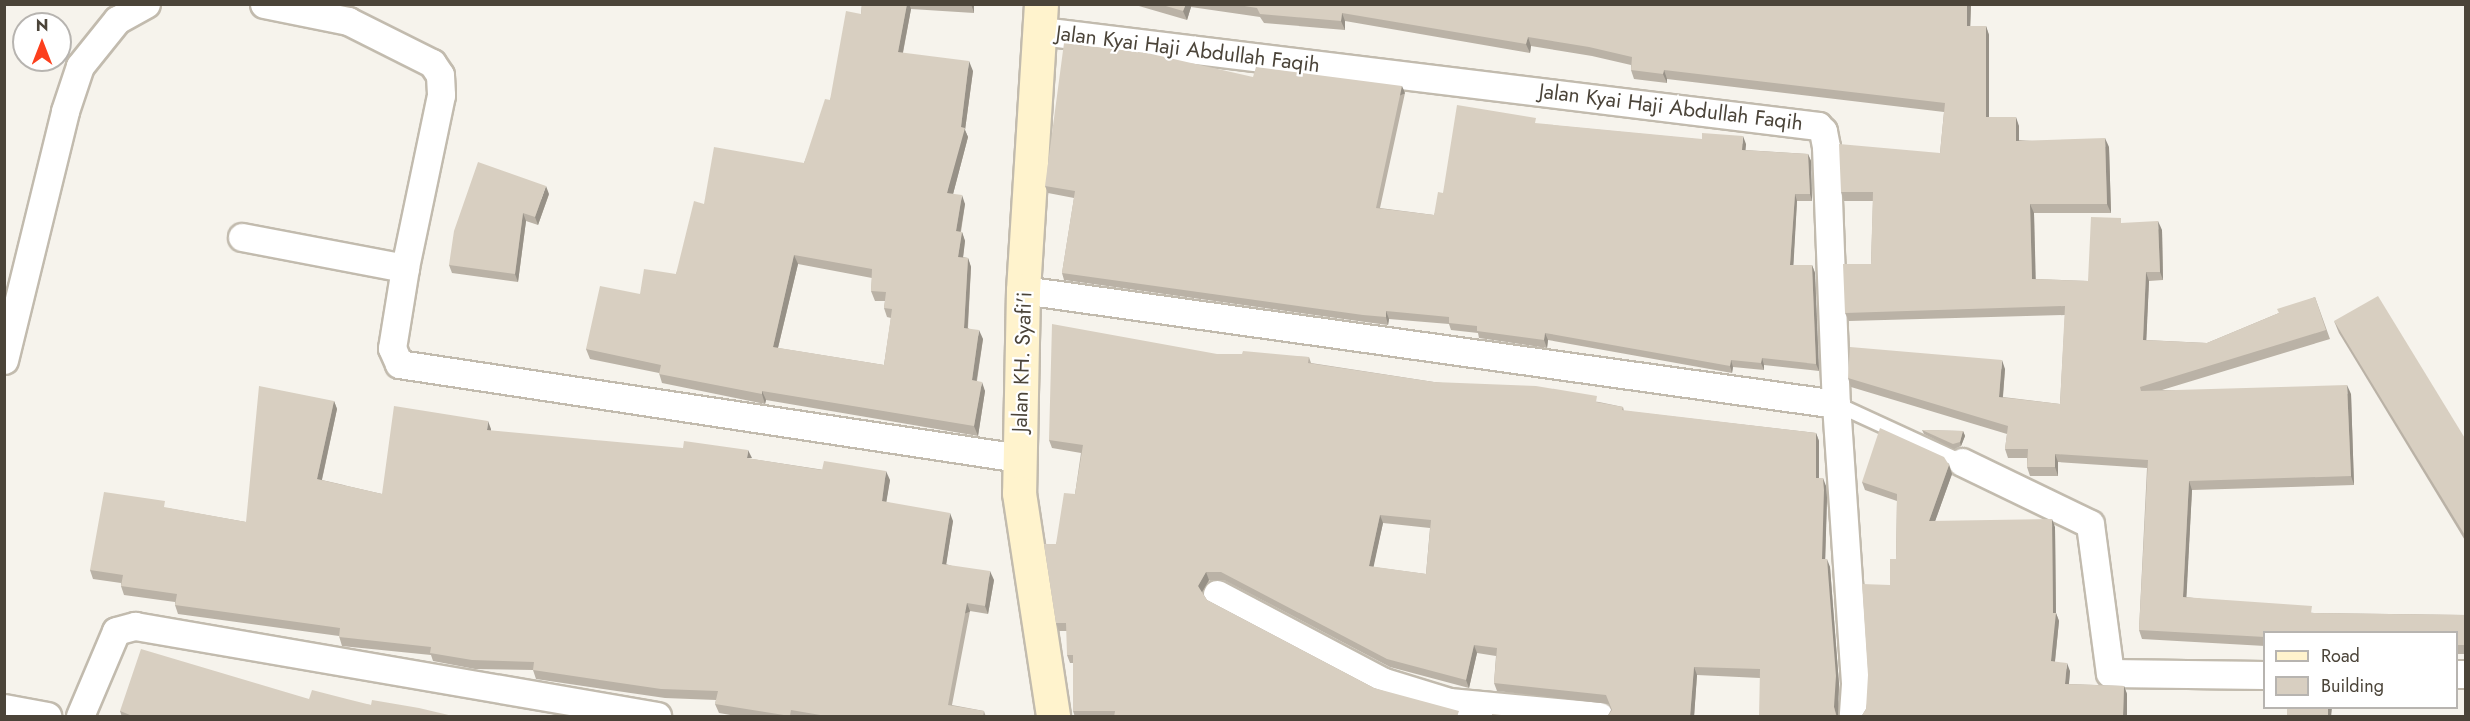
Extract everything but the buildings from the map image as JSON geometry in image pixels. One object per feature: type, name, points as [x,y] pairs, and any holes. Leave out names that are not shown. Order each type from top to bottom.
[{"type":"main road","name":"Jalan KH. Syafi'i","points":[[1041,18],[1023,290],[1019,493],[1053,717]]},
{"type":"street","points":[[4,360],[65,111],[80,66],[117,20],[146,4]]},
{"type":"street","points":[[264,4],[348,21],[432,63],[440,75],[441,95],[405,268],[392,348],[395,360],[406,367],[1019,458]]},
{"type":"street","name":"Jalan Kyai Haji Abdullah Faqih","points":[[1041,18],[1818,126],[1823,131],[1826,147],[1836,404],[1855,684],[1853,717]]},
{"type":"street","points":[[242,237],[405,268]]},
{"type":"street","points":[[1023,290],[1836,404]]},
{"type":"street","points":[[1962,462],[2090,524],[2110,673],[2263,675]]},
{"type":"street","points":[[1217,594],[1384,682],[1449,702],[1599,717]]},
{"type":"street","points":[[80,717],[116,631],[145,626],[657,717]]},
{"type":"street","points":[[4,708],[48,717]]},
{"type":"lane","points":[[1836,404],[1962,462]]}]
